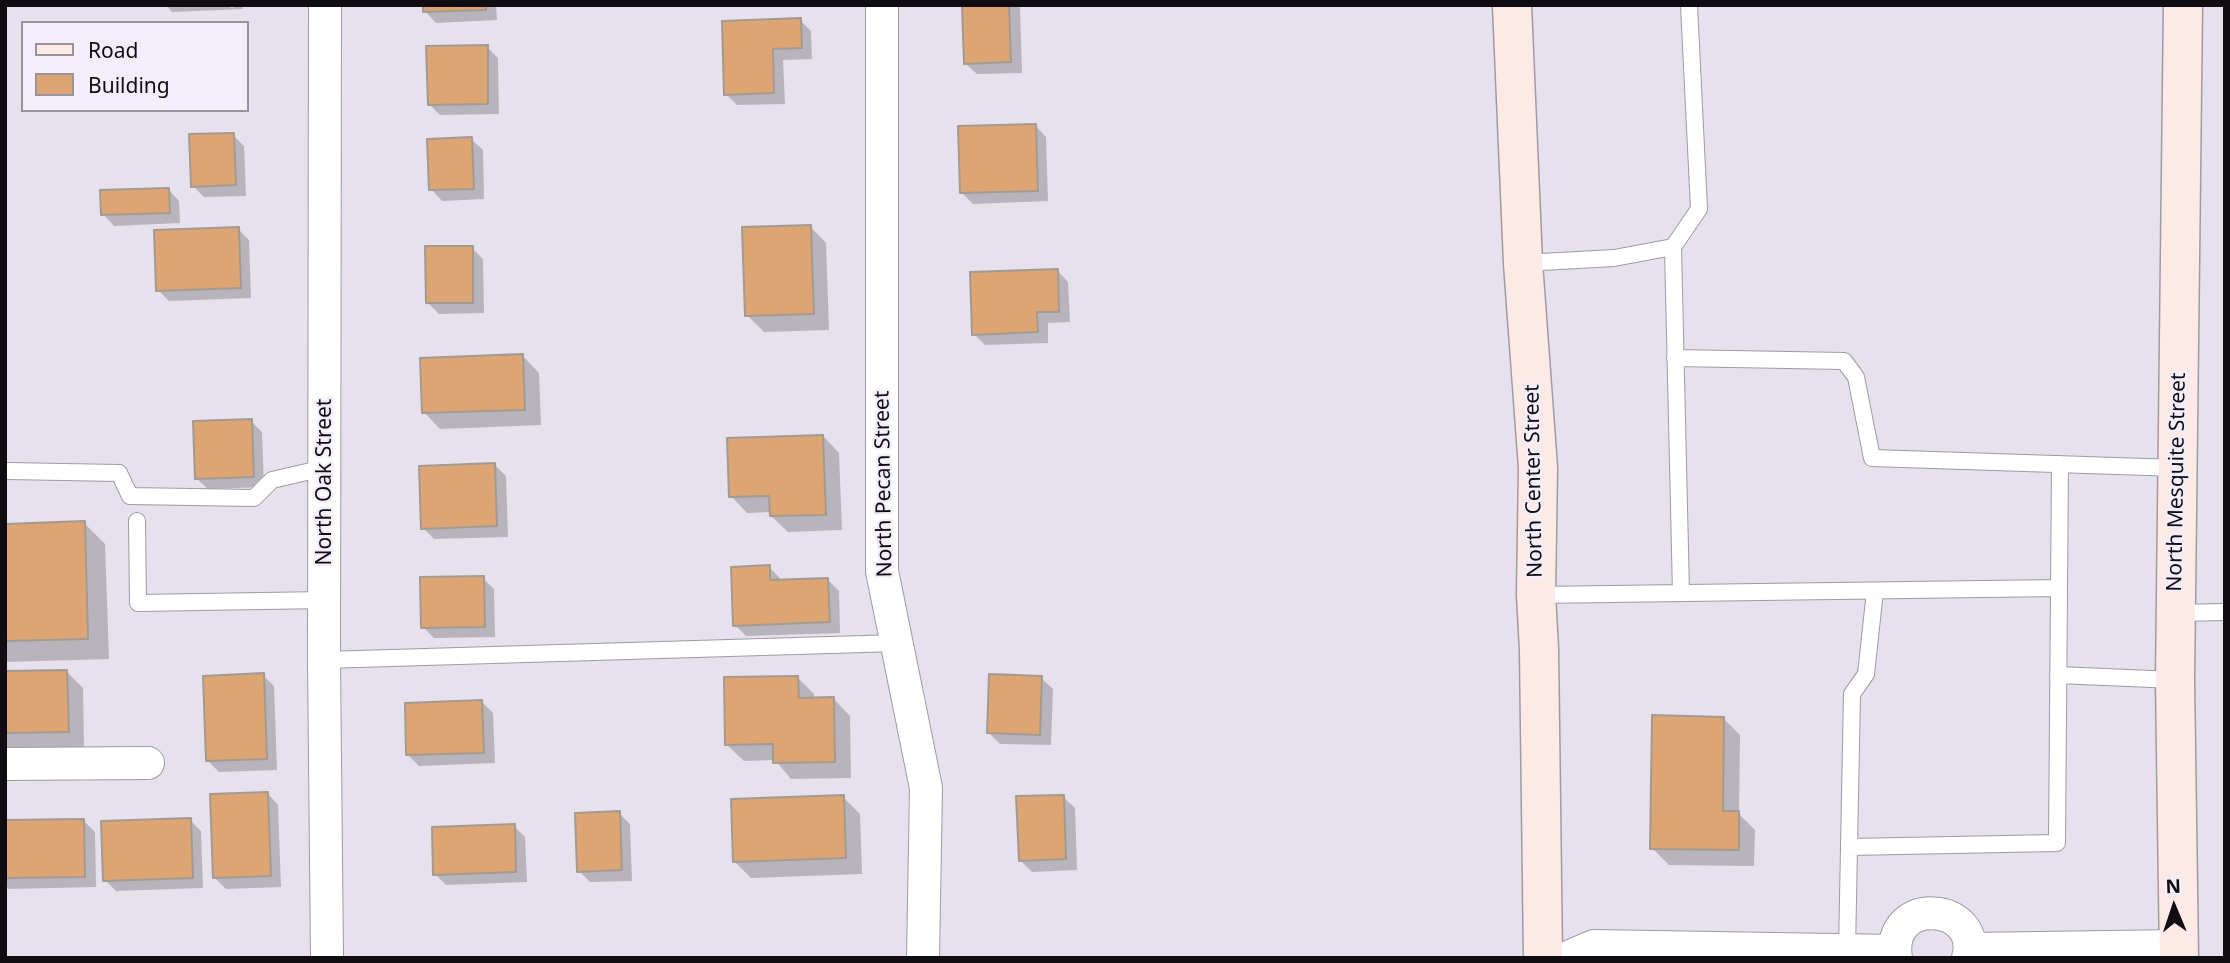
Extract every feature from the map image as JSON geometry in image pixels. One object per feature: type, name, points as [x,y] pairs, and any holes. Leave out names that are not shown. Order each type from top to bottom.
[{"type":"main road","name":"North Center Street","points":[[1512,5],[1523,263],[1538,468],[1536,595],[1543,958]]},
{"type":"main road","name":"North Mesquite Street","points":[[2179,952],[2175,680],[2183,5]]},
{"type":"street","name":"North Oak Street","points":[[325,5],[324,660],[327,958]]},
{"type":"street","name":"North Pecan Street","points":[[882,5],[882,571],[926,788],[923,958]]},
{"type":"street","points":[[5,764],[149,763]]},
{"type":"street","points":[[1566,958],[1594,946],[1847,950],[1895,954],[1899,932],[1916,915],[1927,912],[1942,913],[1954,919],[1963,928],[1969,953],[2179,952]]},
{"type":"lane","points":[[1681,593],[1673,247],[1699,209],[1689,5]]},
{"type":"lane","points":[[1523,263],[1614,258],[1673,247]]},
{"type":"lane","points":[[1675,358],[1844,361],[1856,377],[1872,458],[2178,468]]},
{"type":"lane","points":[[1849,847],[2057,843],[2060,464]]},
{"type":"lane","points":[[8,471],[119,473],[130,496],[254,498],[272,480],[324,468]]},
{"type":"lane","points":[[136,520],[138,603],[325,600]]},
{"type":"lane","points":[[1536,595],[2059,588]]},
{"type":"lane","points":[[1847,950],[1852,694],[1866,674],[1875,591]]},
{"type":"lane","points":[[2176,612],[2225,611]]},
{"type":"lane","points":[[324,660],[898,643]]},
{"type":"lane","points":[[2058,675],[2175,680]]},
{"type":"building","points":[[423,5],[486,5],[486,10],[423,12]]},
{"type":"building","points":[[962,5],[1009,5],[1011,62],[964,64]]},
{"type":"building","points":[[801,18],[802,48],[773,49],[774,93],[724,95],[722,21]]},
{"type":"building","points":[[488,45],[488,104],[428,105],[426,46]]},
{"type":"building","points":[[1036,124],[1038,191],[960,193],[958,126]]},
{"type":"building","points":[[234,133],[236,185],[191,187],[189,134]]},
{"type":"building","points":[[472,137],[474,189],[429,190],[427,139]]},
{"type":"building","points":[[169,188],[170,213],[101,215],[100,190]]},
{"type":"building","points":[[811,225],[814,314],[745,316],[742,227]]},
{"type":"building","points":[[239,227],[241,288],[156,291],[154,230]]},
{"type":"building","points":[[425,246],[473,246],[473,303],[426,303]]},
{"type":"building","points":[[1058,269],[1059,312],[1037,312],[1038,332],[972,335],[970,272]]},
{"type":"building","points":[[523,354],[525,410],[422,413],[420,358]]},
{"type":"building","points":[[252,419],[254,477],[195,479],[193,421]]},
{"type":"building","points":[[823,435],[826,515],[770,516],[769,496],[729,497],[727,438]]},
{"type":"building","points":[[495,463],[497,526],[421,529],[419,466]]},
{"type":"building","points":[[85,521],[88,639],[5,641],[5,524]]},
{"type":"building","points":[[770,565],[770,580],[828,578],[830,622],[733,626],[731,567]]},
{"type":"building","points":[[484,576],[485,627],[421,628],[420,577]]},
{"type":"building","points":[[67,670],[69,732],[5,733],[5,671]]},
{"type":"building","points":[[264,673],[267,759],[206,761],[203,676]]},
{"type":"building","points":[[989,674],[1042,676],[1040,735],[987,733]]},
{"type":"building","points":[[798,676],[799,698],[834,697],[835,762],[773,763],[773,744],[725,745],[724,677]]},
{"type":"building","points":[[482,700],[484,753],[406,755],[405,703]]},
{"type":"building","points":[[1652,715],[1724,717],[1723,811],[1739,811],[1739,850],[1650,849]]},
{"type":"building","points":[[268,792],[271,876],[213,878],[210,794]]},
{"type":"building","points":[[844,795],[846,858],[733,862],[731,799]]},
{"type":"building","points":[[1064,795],[1066,859],[1019,861],[1016,796]]},
{"type":"building","points":[[620,811],[622,870],[577,872],[575,813]]},
{"type":"building","points":[[191,818],[193,878],[103,881],[101,821]]},
{"type":"building","points":[[84,819],[85,877],[5,878],[5,820]]},
{"type":"building","points":[[515,824],[516,872],[433,875],[432,827]]}]
